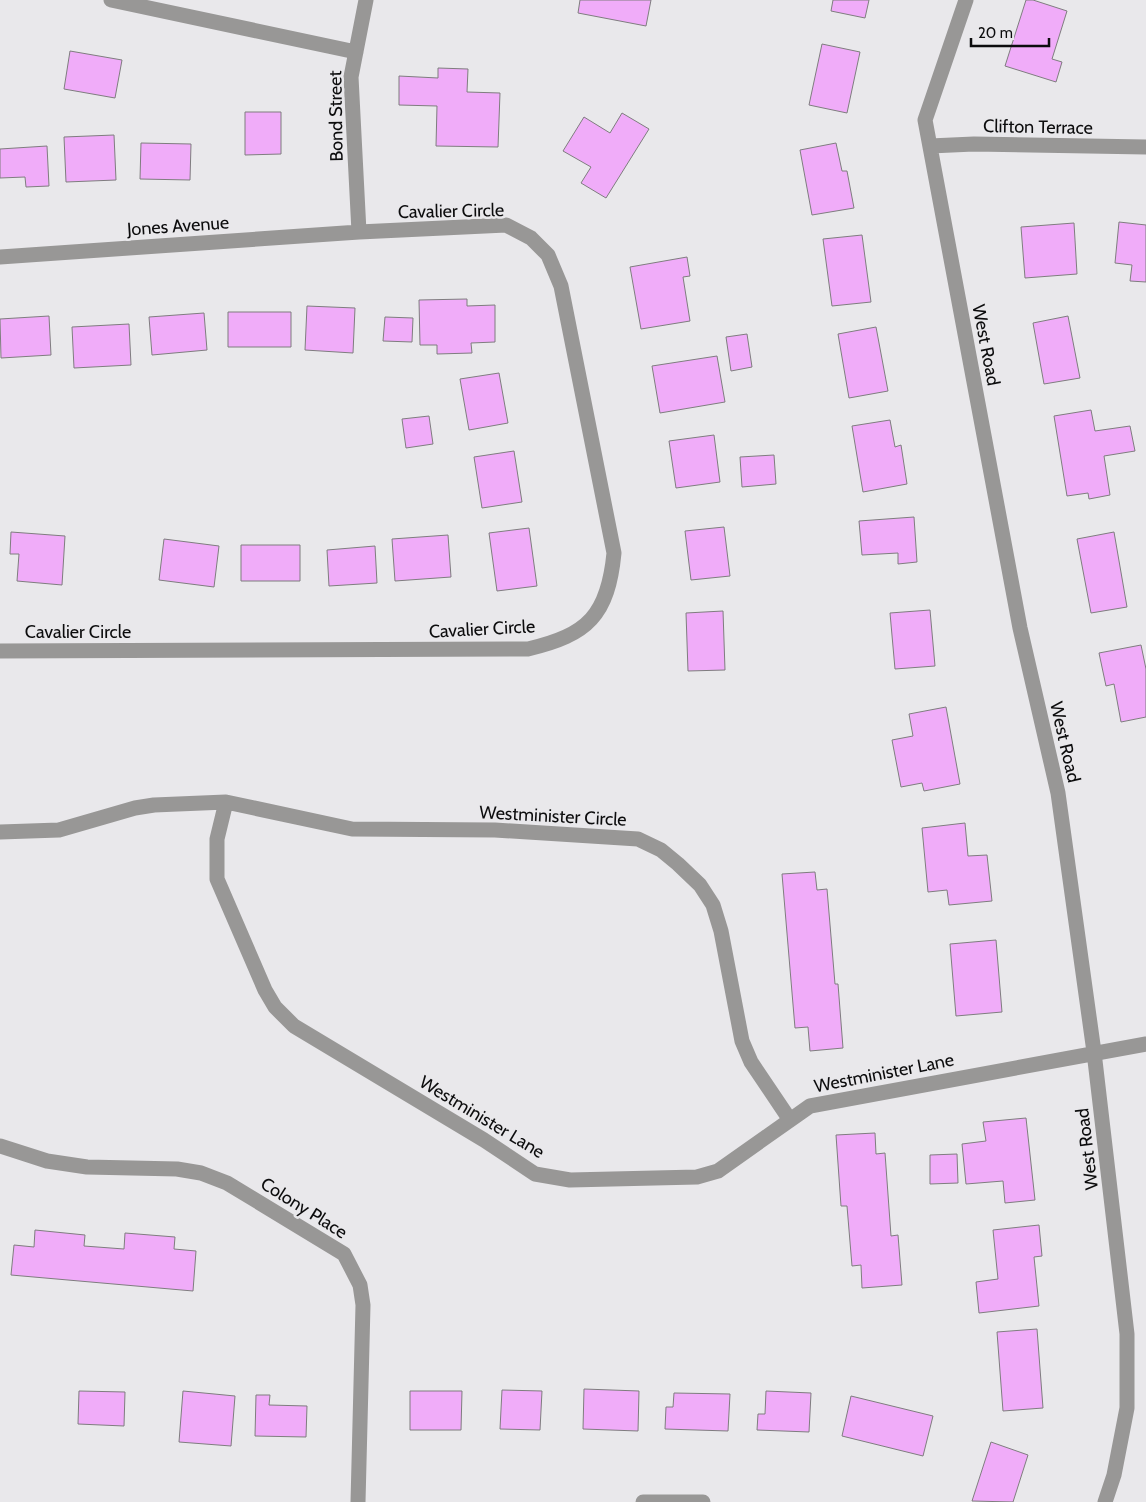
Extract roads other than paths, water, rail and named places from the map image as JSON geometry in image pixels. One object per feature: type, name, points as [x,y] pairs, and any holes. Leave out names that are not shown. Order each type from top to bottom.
[{"type":"street","points":[[111,0],[356,52]]},
{"type":"street","name":"Bond Street","points":[[359,232],[351,77],[366,0]]},
{"type":"street","name":"West Road","points":[[966,0],[925,120],[1020,628],[1058,793],[1094,1052],[1127,1334],[1127,1408],[1118,1458],[1105,1502]]},
{"type":"street","name":"Clifton Terrace","points":[[930,146],[974,144],[1146,147]]},
{"type":"street","name":"Cavalier Circle","points":[[0,651],[528,649],[546,645],[581,630],[594,618],[611,582],[614,553],[561,286],[548,256],[531,238],[506,226],[359,232]]},
{"type":"street","name":"Jones Avenue","points":[[0,257],[359,232]]},
{"type":"street","points":[[0,832],[59,830],[135,808],[154,805],[226,802]]},
{"type":"street","name":"Westminister Lane","points":[[226,802],[217,839],[217,879],[275,1007],[294,1026],[484,1140],[535,1174],[570,1180],[697,1176],[718,1171],[810,1106],[1094,1052],[1146,1044]]},
{"type":"street","name":"Westminister Circle","points":[[226,802],[352,829],[494,830],[601,835],[638,839],[661,850],[700,885],[713,905],[721,931],[742,1041],[751,1062],[790,1120]]},
{"type":"street","name":"Colony Place","points":[[0,1146],[47,1161],[87,1167],[146,1167],[201,1173],[227,1183],[344,1254],[360,1285],[364,1305],[358,1502]]},
{"type":"street","points":[[643,1502],[703,1502]]}]
